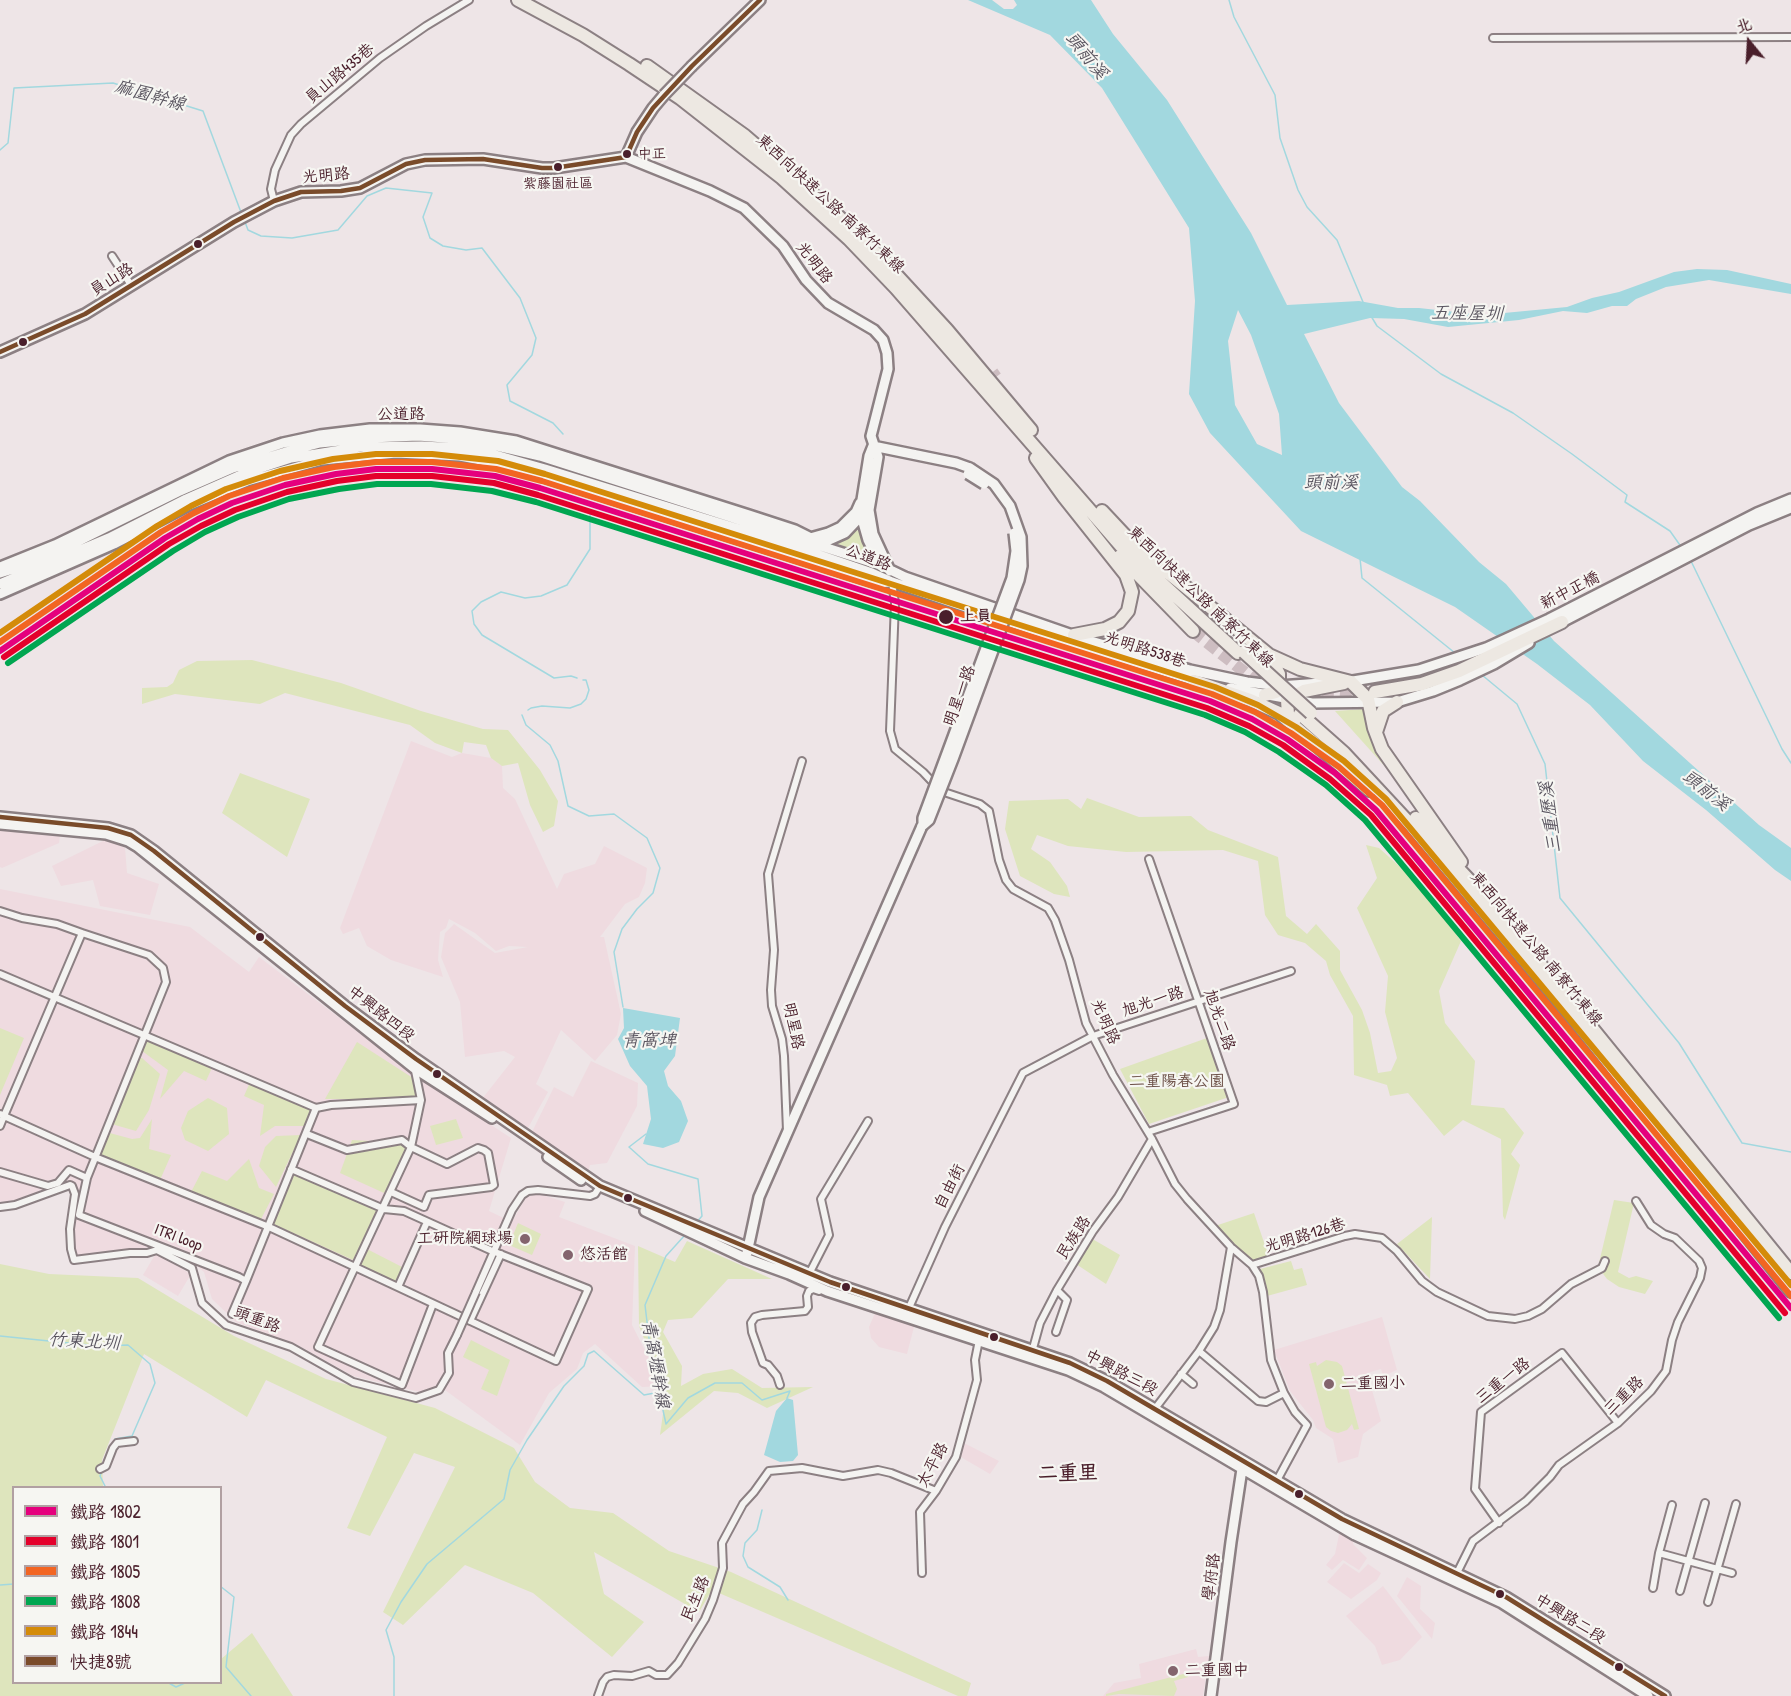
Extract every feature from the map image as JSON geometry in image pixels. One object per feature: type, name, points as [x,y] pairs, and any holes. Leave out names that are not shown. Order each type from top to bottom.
[{"type":"highway","name":"東西向快速公路 南寮竹東線","points":[[518,0],[583,35],[663,87],[782,178],[849,239],[896,288],[1121,546],[1241,653]]},
{"type":"highway","name":"東西向快速公路 南寮竹東線","points":[[535,0],[582,26],[694,98],[745,136],[838,216],[876,254],[947,330],[1075,482],[1131,543],[1385,795],[1574,1019],[1791,1291]]},
{"type":"highway","points":[[1005,412],[1064,497],[1126,575],[1131,586],[1132,598],[1128,611],[1119,622],[1074,635]]},
{"type":"highway","points":[[1085,522],[1193,630]]},
{"type":"highway","points":[[1131,543],[1269,655],[1300,669],[1352,682],[1372,697],[1375,733],[1382,749],[1488,900]]},
{"type":"highway","points":[[1372,697],[1422,684],[1459,671],[1562,621]]},
{"type":"highway","points":[[1265,695],[1276,692],[1280,686],[1279,674],[1269,655]]},
{"type":"highway","points":[[1194,681],[1250,700],[1279,713],[1355,776],[1427,846]]},
{"type":"highway","points":[[1297,728],[1288,714],[1287,700],[1304,691],[1352,682]]},
{"type":"highway","points":[[1375,733],[1383,711],[1397,702]]},
{"type":"highway","name":"東西向快速公路 南寮竹東線","points":[[1305,714],[1372,770],[1488,900],[1791,1273]]},
{"type":"street","name":"員山路435巷","points":[[274,201],[271,189],[275,170],[291,135],[301,124],[380,58],[469,0]]},
{"type":"street","points":[[626,157],[637,132],[664,95],[760,0]]},
{"type":"street","points":[[1493,38],[1791,36]]},
{"type":"street","name":"光明路","points":[[274,201],[310,190],[341,191],[360,188],[406,164],[425,160],[483,159],[554,168],[626,157],[710,191],[744,208],[783,246],[806,280],[828,303],[870,327],[883,340],[888,369],[871,436],[873,446],[869,456],[866,498],[861,518],[871,547],[885,568]]},
{"type":"street","name":"員山路","points":[[0,352],[85,314],[234,222],[274,201]]},
{"type":"street","points":[[112,256],[131,285]]},
{"type":"street","name":"公道路","points":[[0,570],[38,561],[178,492],[233,468],[289,451],[320,443],[370,438],[459,435],[540,456],[748,519],[885,568]]},
{"type":"street","name":"公道路","points":[[0,584],[99,542],[245,473],[291,458],[360,447],[422,446],[485,452],[545,469],[802,550],[892,582]]},
{"type":"street","name":"明星一路","points":[[788,1132],[922,826],[928,820],[953,759],[1019,580],[1022,566],[1021,537],[1010,506],[994,484],[956,463],[873,446]]},
{"type":"street","name":"公道路","points":[[0,594],[63,568],[189,505],[247,481],[322,460],[396,453],[460,456],[507,465],[878,583],[892,582]]},
{"type":"street","name":"光明路","points":[[866,498],[873,534],[892,582],[895,600],[890,731],[893,744],[899,753],[918,767],[941,791],[984,806],[989,812],[999,860],[1006,880],[1013,889],[1048,908],[1055,920],[1069,960],[1080,1005],[1093,1036],[1175,1184],[1187,1200],[1252,1265],[1259,1276],[1271,1360],[1284,1393],[1295,1412],[1307,1425],[1275,1485]]},
{"type":"street","name":"公道路","points":[[788,553],[802,550],[846,523],[866,498]]},
{"type":"street","name":"新中正橋","points":[[1352,682],[1419,670],[1486,648],[1549,619],[1757,513],[1791,499]]},
{"type":"street","name":"新中正橋","points":[[1397,702],[1433,691],[1494,664],[1562,621],[1749,525],[1791,508]]},
{"type":"street","name":"公道路","points":[[748,519],[793,538],[816,542],[845,533],[861,518]]},
{"type":"street","name":"光明路538巷","points":[[885,568],[924,584],[1074,635],[1190,670],[1236,681],[1280,686],[1352,682]]},
{"type":"street","name":"光明路538巷","points":[[892,582],[1194,681],[1312,703],[1372,697],[1397,702]]},
{"type":"street","name":"明星路","points":[[747,1253],[759,1197],[788,1132],[784,1056],[772,1006],[774,950],[768,874],[802,761]]},
{"type":"street","name":"中興路四段","points":[[0,817],[108,828],[131,835],[415,1064]]},
{"type":"street","name":"中興路四段","points":[[0,824],[106,834],[138,847],[415,1064],[599,1188],[747,1253]]},
{"type":"street","name":"旭光二路","points":[[1148,1132],[1234,1104],[1149,859]]},
{"type":"street","name":"ITRI loop","points":[[0,912],[57,924],[149,955],[163,968],[166,982],[87,1178],[79,1215],[246,1281]]},
{"type":"street","points":[[0,1126],[2,1115],[82,933]]},
{"type":"street","name":"旭光一路","points":[[1023,1073],[1093,1036],[1290,971]]},
{"type":"street","points":[[0,974],[316,1108],[421,1100]]},
{"type":"street","points":[[415,1064],[421,1100],[411,1147],[318,1347],[402,1385],[433,1304]]},
{"type":"street","name":"自由街","points":[[907,1312],[945,1227],[1023,1073]]},
{"type":"street","points":[[232,1314],[316,1108]]},
{"type":"street","points":[[2,1115],[95,1157],[269,1227],[556,1361],[588,1289],[498,1253],[404,1211],[384,1209],[291,1169]]},
{"type":"street","points":[[807,1278],[829,1235],[821,1199],[868,1121]]},
{"type":"street","points":[[307,1134],[347,1150],[402,1140],[411,1147],[447,1164],[478,1148],[488,1153],[494,1185],[491,1187],[429,1196],[424,1207],[391,1192]]},
{"type":"street","name":"民族路","points":[[1032,1353],[1040,1323],[1058,1290],[1152,1139]]},
{"type":"street","points":[[0,1172],[48,1186],[58,1183],[69,1170],[87,1178]]},
{"type":"street","name":"頭重路","points":[[0,1207],[15,1205],[70,1185],[75,1194],[70,1239],[74,1260],[157,1250],[192,1268],[202,1303],[226,1325],[291,1347],[353,1382],[416,1398],[440,1390],[449,1374],[448,1353],[476,1292],[498,1253]]},
{"type":"street","points":[[470,1321],[498,1253],[512,1210],[522,1195],[528,1191],[538,1190],[590,1196],[599,1188]]},
{"type":"street","name":"三重路","points":[[1455,1576],[1473,1542],[1526,1501],[1550,1477],[1559,1464],[1618,1423],[1651,1391],[1666,1371],[1678,1322],[1700,1278],[1702,1268],[1699,1261],[1675,1238],[1651,1225],[1636,1201]]},
{"type":"street","points":[[398,1287],[427,1222]]},
{"type":"street","name":"光明路126巷","points":[[1252,1265],[1354,1234],[1382,1238],[1397,1251],[1422,1281],[1437,1292],[1488,1316],[1515,1319],[1542,1309],[1571,1284],[1602,1268],[1605,1261]]},
{"type":"street","points":[[1153,1412],[1199,1351],[1214,1327],[1220,1310],[1232,1247]]},
{"type":"street","name":"中興路三段","points":[[747,1253],[829,1287],[980,1337],[1070,1363],[1107,1381],[1153,1412],[1275,1485],[1455,1576]]},
{"type":"street","points":[[780,1385],[777,1376],[768,1365],[763,1363],[751,1323],[755,1317],[762,1315],[805,1311],[808,1307],[809,1291],[829,1287]]},
{"type":"street","points":[[1056,1332],[1067,1300],[1058,1290]]},
{"type":"street","name":"太平路","points":[[922,1573],[920,1512],[936,1491],[956,1456],[976,1389],[975,1360],[980,1337]]},
{"type":"street","points":[[1199,1351],[1258,1401],[1266,1402],[1284,1393]]},
{"type":"street","name":"三重一路","points":[[1499,1523],[1475,1489],[1480,1412],[1562,1353],[1618,1423]]},
{"type":"street","points":[[1181,1374],[1193,1384]]},
{"type":"street","points":[[100,1469],[106,1466],[117,1443],[134,1441]]},
{"type":"street","name":"學府路","points":[[1211,1696],[1244,1466]]},
{"type":"street","name":"民生路","points":[[598,1696],[607,1677],[632,1676],[649,1671],[661,1676],[667,1675],[684,1655],[713,1599],[723,1568],[722,1543],[743,1504],[769,1471],[802,1468],[843,1476],[878,1470],[936,1491]]},
{"type":"street","points":[[1680,1591],[1705,1503]]},
{"type":"street","points":[[1708,1602],[1736,1504]]},
{"type":"street","points":[[1653,1588],[1659,1552],[1672,1505]]},
{"type":"street","points":[[1659,1552],[1732,1573]]},
{"type":"street","name":"中興路二段","points":[[1455,1576],[1502,1603],[1648,1696]]},
{"type":"street","name":"中興路二段","points":[[1455,1576],[1506,1597],[1665,1696]]},
{"type":"shaded area","points":[[411,741],[452,757],[462,753],[491,758],[502,766],[503,788],[515,799],[557,889],[564,874],[595,864],[604,846],[647,868],[645,883],[639,897],[625,904],[600,937],[604,937],[621,1014],[617,1035],[595,1061],[561,1030],[536,1084],[548,1092],[528,1128],[482,1099],[515,1057],[504,1051],[465,1057],[460,1002],[441,957],[445,933],[454,924],[495,953],[528,947],[509,946],[496,951],[475,933],[449,919],[446,928],[440,932],[438,960],[443,977],[391,960],[367,946],[359,928],[343,934],[340,928]]},
{"type":"shaded area","points":[[0,830],[60,835],[59,843],[2,868],[0,867]]},
{"type":"shaded area","points":[[107,839],[125,848],[127,873],[159,884],[150,915],[100,906],[93,880],[61,886],[52,866]]},
{"type":"shaded area","points":[[0,889],[190,927],[249,972],[259,957],[415,1075],[511,1138],[489,1211],[512,1222],[526,1197],[539,1194],[565,1202],[559,1217],[635,1246],[632,1325],[663,1386],[642,1387],[595,1344],[583,1353],[577,1369],[549,1393],[520,1445],[445,1390],[428,1394],[353,1376],[301,1347],[236,1322],[212,1299],[204,1272],[188,1258],[152,1247],[76,1258],[73,1243],[77,1188],[71,1183],[0,1205]]},
{"type":"shaded area","points":[[591,1061],[638,1083],[637,1106],[607,1163],[590,1165],[588,1172],[532,1132],[554,1087],[573,1097]]},
{"type":"shaded area","points":[[156,1253],[191,1274],[178,1296],[143,1275]]},
{"type":"shaded area","points":[[876,1311],[915,1323],[907,1354],[879,1347],[871,1338],[869,1327]]},
{"type":"shaded area","name":"二重國小","points":[[1382,1317],[1397,1370],[1383,1376],[1381,1369],[1367,1373],[1381,1421],[1363,1434],[1358,1457],[1338,1463],[1333,1439],[1316,1428],[1313,1420],[1290,1391],[1274,1350]]},
{"type":"shaded area","points":[[964,1443],[999,1461],[990,1474],[959,1456]]},
{"type":"shaded area","points":[[1340,1530],[1354,1537],[1353,1544],[1367,1558],[1359,1570],[1343,1560],[1332,1570],[1326,1565],[1335,1554]]},
{"type":"shaded area","points":[[1344,1563],[1359,1573],[1368,1564],[1381,1573],[1377,1580],[1351,1599],[1327,1582]]},
{"type":"shaded area","points":[[1407,1577],[1421,1586],[1420,1609],[1435,1623],[1432,1639],[1397,1596]]},
{"type":"shaded area","points":[[1383,1586],[1422,1637],[1400,1660],[1382,1665],[1375,1646],[1346,1616]]},
{"type":"shaded area","name":"二重國中","points":[[1196,1649],[1198,1657],[1209,1656],[1203,1696],[1103,1696],[1114,1683],[1141,1678],[1139,1664]]},
{"type":"green space","points":[[855,530],[860,531],[868,551],[867,554],[837,544]]},
{"type":"green space","points":[[252,660],[341,683],[421,711],[483,729],[508,730],[540,770],[558,801],[554,826],[543,832],[530,805],[518,763],[502,766],[491,758],[486,745],[464,742],[462,753],[435,743],[410,725],[285,693],[260,704],[175,694],[142,704],[142,688],[167,687],[173,683],[179,670],[197,661]]},
{"type":"green space","points":[[1365,709],[1406,790],[1335,711]]},
{"type":"green space","points":[[240,773],[310,799],[287,857],[222,813]]},
{"type":"green space","points":[[1087,798],[1139,817],[1191,816],[1208,830],[1278,857],[1286,916],[1307,934],[1316,924],[1340,951],[1340,970],[1362,1010],[1370,1033],[1378,1073],[1391,1071],[1397,1058],[1385,1012],[1388,976],[1357,908],[1377,878],[1366,845],[1379,848],[1418,883],[1461,941],[1439,991],[1445,1023],[1475,1061],[1471,1105],[1504,1108],[1524,1133],[1511,1154],[1520,1165],[1505,1220],[1503,1216],[1501,1139],[1463,1120],[1444,1136],[1408,1093],[1390,1096],[1387,1085],[1354,1075],[1353,1016],[1330,975],[1326,961],[1305,943],[1278,935],[1265,915],[1258,861],[1223,850],[1126,852],[1068,846],[1037,835],[1031,849],[1050,862],[1067,886],[1070,897],[1054,894],[1020,876],[1005,829],[1009,801],[1068,799],[1081,809]]},
{"type":"green space","points":[[0,1028],[24,1038],[0,1095]]},
{"type":"green space","points":[[144,1030],[215,1061],[206,1081],[184,1071],[160,1099],[168,1070],[138,1048]]},
{"type":"green space","name":"二重陽春公園","points":[[1207,1038],[1229,1097],[1149,1124],[1120,1069]]},
{"type":"green space","points":[[357,1042],[416,1080],[421,1099],[325,1099]]},
{"type":"green space","points":[[134,1057],[142,1058],[160,1074],[149,1110],[136,1131],[108,1123]]},
{"type":"green space","points":[[251,1080],[312,1106],[304,1126],[275,1126],[260,1136],[264,1105],[244,1096]]},
{"type":"green space","points":[[208,1098],[227,1108],[229,1134],[208,1151],[185,1140],[181,1128],[188,1111]]},
{"type":"green space","points":[[152,1119],[149,1149],[171,1155],[160,1180],[96,1154],[106,1132],[132,1139],[140,1138]]},
{"type":"green space","points":[[456,1119],[463,1138],[436,1145],[430,1126]]},
{"type":"green space","points":[[301,1135],[276,1187],[259,1166],[265,1147],[276,1136]]},
{"type":"green space","points":[[352,1140],[410,1143],[384,1193],[340,1173]]},
{"type":"green space","points":[[249,1159],[259,1188],[274,1194],[260,1221],[190,1194],[202,1171],[227,1181]]},
{"type":"green space","points":[[298,1167],[380,1203],[353,1260],[271,1223]]},
{"type":"green space","points":[[1614,1200],[1634,1203],[1618,1272],[1629,1278],[1636,1276],[1653,1281],[1645,1294],[1619,1287],[1607,1279],[1598,1267]]},
{"type":"green space","points":[[1254,1213],[1269,1257],[1253,1262],[1215,1226]]},
{"type":"green space","points":[[1432,1217],[1430,1279],[1397,1244]]},
{"type":"green space","name":"工研院網球場","points":[[518,1223],[541,1234],[532,1255],[509,1245]]},
{"type":"green space","points":[[1089,1237],[1120,1255],[1106,1284],[1073,1262]]},
{"type":"green space","points":[[687,1241],[772,1279],[728,1279],[692,1318],[668,1320],[663,1332],[682,1366],[681,1386],[703,1374],[732,1369],[762,1388],[813,1387],[767,1408],[738,1393],[714,1391],[660,1435],[666,1392],[639,1326],[638,1246],[675,1262]]},
{"type":"green space","points":[[367,1249],[404,1268],[396,1283],[359,1266]]},
{"type":"green space","points":[[1291,1261],[1294,1270],[1302,1268],[1307,1285],[1267,1296],[1260,1269]]},
{"type":"green space","points":[[0,1264],[49,1274],[138,1278],[234,1336],[326,1379],[435,1408],[514,1448],[535,1482],[570,1508],[613,1513],[669,1551],[731,1572],[971,1683],[967,1696],[958,1696],[712,1590],[699,1612],[594,1552],[604,1594],[644,1622],[612,1657],[533,1593],[465,1565],[403,1625],[383,1612],[455,1467],[414,1453],[370,1536],[347,1528],[387,1437],[266,1380],[247,1417],[144,1354],[102,1460],[103,1486],[12,1486],[12,1684],[222,1684],[222,1658],[252,1633],[293,1696],[0,1696]]},
{"type":"green space","points":[[471,1340],[510,1360],[497,1396],[481,1389],[489,1370],[463,1357]]},
{"type":"green space","points":[[1326,1360],[1337,1362],[1342,1366],[1359,1429],[1354,1430],[1352,1424],[1347,1430],[1338,1433],[1326,1427],[1309,1364],[1316,1362],[1317,1366]]},
{"type":"green space","points":[[1187,1673],[1188,1677],[1174,1681],[1177,1689],[1174,1696],[1119,1694],[1106,1696],[1106,1694]]},
{"type":"water","name":"頭前溪","points":[[968,0],[992,0],[1004,9],[1013,9],[1017,5],[1014,0],[1091,0],[1113,34],[1167,100],[1251,233],[1287,305],[1359,301],[1398,308],[1483,315],[1567,307],[1619,292],[1674,272],[1697,269],[1727,270],[1791,284],[1791,294],[1709,280],[1666,287],[1636,299],[1627,306],[1612,306],[1587,313],[1563,311],[1519,320],[1448,327],[1404,319],[1370,318],[1304,334],[1339,403],[1402,487],[1420,501],[1479,562],[1506,584],[1554,641],[1759,825],[1791,848],[1791,881],[1643,761],[1590,705],[1537,664],[1455,607],[1301,531],[1210,433],[1189,394],[1195,301],[1189,228],[1102,88],[1050,35]],"holes":[[[1238,310],[1251,335],[1279,414],[1282,455],[1257,444],[1235,405],[1228,341]]]},
{"type":"water","name":"青窩埤","points":[[623,1008],[680,1018],[675,1056],[664,1071],[668,1086],[681,1101],[688,1121],[679,1142],[663,1148],[643,1144],[651,1119],[647,1086],[630,1066],[618,1039],[624,1028]]},
{"type":"water","points":[[787,1398],[793,1400],[798,1455],[793,1461],[780,1462],[764,1455],[776,1411]]},
{"type":"waterway","points":[[1229,0],[1234,17],[1275,95],[1280,138],[1298,190],[1307,207],[1337,240],[1363,302]]},
{"type":"waterway","name":"麻園幹線","points":[[0,150],[8,143],[14,88],[113,83],[203,111],[242,215]]},
{"type":"waterway","name":"青窩壢幹線","points":[[245,222],[248,230],[261,236],[292,238],[338,230],[367,196],[386,188],[432,193],[423,217],[430,238],[443,246],[466,250],[482,248],[520,298],[536,338],[532,355],[507,385],[510,401],[553,423],[563,434]]},
{"type":"waterway","points":[[1371,316],[1377,326],[1441,374],[1513,413],[1627,495],[1625,502],[1670,531],[1682,548]]},
{"type":"waterway","name":"青窩壢幹線","points":[[577,678],[571,676],[554,678],[482,635],[474,624],[472,611],[481,602],[501,592],[525,598],[541,596],[567,585],[590,549],[590,514]]},
{"type":"waterway","name":"三重歷溪","points":[[1360,558],[1362,578],[1455,653]]},
{"type":"waterway","points":[[1690,559],[1782,749],[1791,763]]},
{"type":"waterway","name":"三重歷溪","points":[[1482,675],[1517,704],[1545,764],[1560,898],[1679,1043],[1742,1143],[1791,1152]]},
{"type":"waterway","name":"青窩壢幹線","points":[[528,710],[542,706],[570,708],[581,704],[586,699],[589,690],[586,680],[583,680]]},
{"type":"waterway","name":"青窩壢幹線","points":[[522,715],[526,725],[550,745],[558,761],[568,806],[589,816],[614,814],[647,838],[660,868],[653,893],[622,929],[614,952],[623,1007]]},
{"type":"waterway","name":"青窩壢幹線","points":[[646,1134],[629,1147],[648,1164],[698,1179],[702,1216],[696,1223]]},
{"type":"waterway","name":"青窩壢幹線","points":[[685,1235],[666,1256],[645,1305],[651,1355],[666,1424],[688,1398],[715,1383],[742,1383],[762,1400],[790,1391],[787,1398]]},
{"type":"waterway","name":"竹東北圳","points":[[0,1336],[98,1346],[128,1345],[150,1364],[155,1383],[132,1436],[115,1439],[114,1442]]},
{"type":"waterway","points":[[394,1696],[394,1657],[386,1630],[401,1602],[427,1564],[504,1499],[510,1470],[527,1440],[564,1386],[584,1366],[588,1354],[594,1351],[644,1395],[660,1392]]},
{"type":"waterway","name":"竹東北圳","points":[[101,1473],[100,1476],[105,1486]]},
{"type":"waterway","points":[[762,1510],[757,1530],[745,1543],[743,1556],[748,1567],[780,1587],[788,1600]]},
{"type":"waterway","points":[[0,1585],[12,1584]]},
{"type":"waterway","name":"竹東北圳","points":[[222,1588],[234,1597],[226,1667]]},
{"type":"waterway","points":[[226,1667],[251,1696]]},
{"type":"waterway","points":[[171,1684],[176,1687],[183,1684]]},
{"type":"tunnel","points":[[987,380],[999,371]]},
{"type":"tunnel","points":[[1193,631],[1262,686],[1265,686]]},
{"type":"tunnel","points":[[1322,690],[1367,692]]},
{"type":"rail line","name":"1844","points":[[0,633],[157,526],[226,489],[280,471],[333,459],[376,454],[432,454],[498,461],[545,474],[1215,687],[1258,705],[1296,727],[1344,761],[1386,799],[1791,1285]]},
{"type":"rail line","name":"1805","points":[[0,642],[161,532],[229,496],[283,478],[334,467],[376,462],[432,462],[496,469],[542,481],[1212,694],[1255,712],[1291,733],[1339,767],[1382,805],[1791,1296]]},
{"type":"rail line","name":"1802","points":[[0,651],[165,538],[232,503],[285,485],[336,474],[376,469],[432,469],[495,476],[540,488],[1210,701],[1252,719],[1287,739],[1335,773],[1376,810],[1791,1308]]},
{"type":"rail line","name":"1801","points":[[4,657],[169,544],[235,510],[287,492],[337,481],[376,476],[432,476],[494,483],[538,495],[1207,708],[1249,726],[1283,745],[1330,779],[1371,815],[1785,1313]]},
{"type":"rail line","name":"1808","points":[[8,663],[173,551],[205,532],[238,517],[289,499],[339,489],[377,484],[431,484],[492,491],[536,502],[1205,715],[1245,732],[1279,752],[1326,785],[1365,820],[1779,1318]]},
{"type":"transit line","name":"快捷8號","points":[[626,157],[637,132],[653,108],[692,66],[760,0]]},
{"type":"transit line","name":"快捷8號","points":[[0,352],[85,314],[234,222],[274,201],[301,192],[360,188],[406,164],[425,160],[483,159],[554,168],[626,157]]},
{"type":"transit line","name":"快捷8號","points":[[0,817],[108,828],[131,835],[154,851],[345,1006],[416,1059],[600,1186],[830,1282],[1070,1363],[1107,1381],[1342,1519],[1506,1597],[1665,1696]]},
{"type":"place","name":"中正","points":[[627,154]]},
{"type":"place","name":"紫藤園社區","points":[[558,167]]},
{"type":"place","name":"上員","points":[[946,617]]},
{"type":"place","name":"工研院網球場","points":[[525,1239]]},
{"type":"place","name":"悠活館","points":[[568,1255]]},
{"type":"place","name":"二重國小","points":[[1329,1384]]},
{"type":"place","name":"二重國中","points":[[1173,1671]]},
{"type":"district","name":"二重里","points":[[1068,1474]]},
{"type":"water label","name":"五座屋圳","points":[[1467,314]]}]
